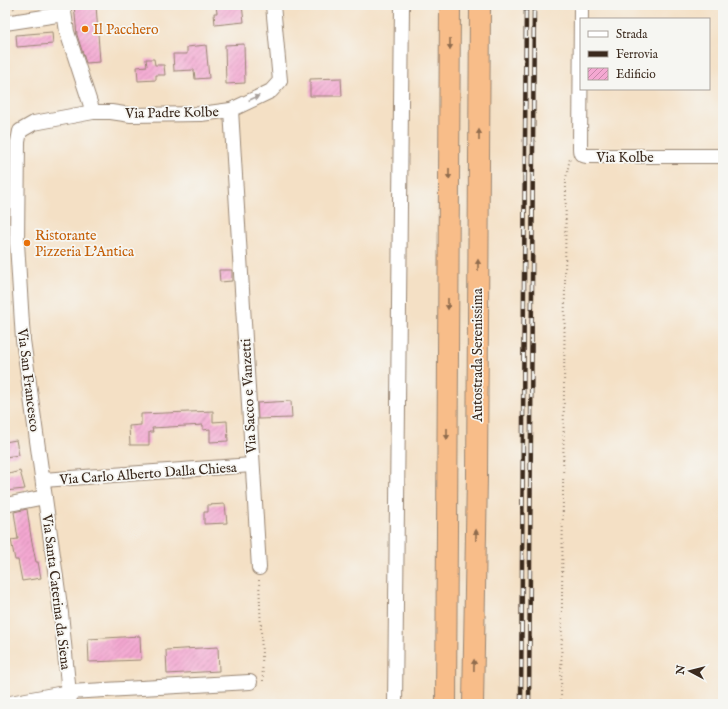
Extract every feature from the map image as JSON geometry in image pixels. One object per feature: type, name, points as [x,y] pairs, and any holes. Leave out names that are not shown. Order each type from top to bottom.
[{"type":"highway","name":"Autostrada Serenissima","points":[[446,704],[450,5]]},
{"type":"highway","name":"Autostrada Serenissima","points":[[473,704],[477,460],[480,5]]},
{"type":"street","name":"Via Padre Kolbe","points":[[93,112],[111,112],[131,115],[201,114],[231,110],[271,91],[280,81],[273,5]]},
{"type":"street","points":[[395,704],[402,5]]},
{"type":"street","name":"Via Kolbe","points":[[581,5],[581,18]]},
{"type":"street","points":[[5,23],[63,10],[67,32],[93,112]]},
{"type":"street","name":"Via Kolbe","points":[[580,90],[580,152],[582,155],[723,156]]},
{"type":"street","name":"Via Sacco e Vanzetti","points":[[231,110],[259,568]]},
{"type":"street","name":"Via San Francesco","points":[[43,480],[23,340],[17,243],[18,142],[20,131],[34,123],[93,112]]},
{"type":"street","name":"Via Carlo Alberto Dalla Chiesa","points":[[43,480],[252,465]]},
{"type":"street","name":"Via Santa Caterina da Siena","points":[[43,480],[70,698]]},
{"type":"street","points":[[5,505],[45,497]]},
{"type":"street","points":[[5,704],[256,682]]},
{"type":"path","points":[[561,704],[566,178],[570,157]]},
{"type":"path","points":[[256,682],[259,568]]},
{"type":"building","points":[[74,5],[96,5],[100,62],[86,63],[77,35]]},
{"type":"building","points":[[242,5],[244,22],[215,25],[214,13],[217,13],[216,6]]},
{"type":"building","points":[[52,32],[53,44],[17,47],[16,35]]},
{"type":"building","points":[[244,44],[245,83],[226,84],[225,45]]},
{"type":"building","points":[[206,45],[209,78],[195,79],[194,70],[174,71],[173,54],[187,54],[187,47]]},
{"type":"building","points":[[146,59],[154,59],[155,65],[164,65],[165,75],[156,75],[156,80],[138,81],[137,67],[147,66]]},
{"type":"building","points":[[341,78],[342,96],[310,96],[310,79]]},
{"type":"building","points":[[219,270],[232,270],[232,281],[220,282]]},
{"type":"building","points":[[291,401],[292,418],[258,419],[257,403]]},
{"type":"building","points":[[213,411],[213,422],[227,421],[228,441],[210,442],[210,429],[203,430],[203,425],[152,428],[153,432],[149,432],[149,445],[130,445],[129,426],[141,425],[141,414]]},
{"type":"building","points":[[16,440],[19,455],[5,457],[5,442]]},
{"type":"building","points":[[20,471],[25,489],[5,491],[5,475]]},
{"type":"building","points":[[225,504],[227,523],[204,524],[204,512],[208,512],[208,505]]},
{"type":"building","points":[[27,509],[36,562],[38,562],[41,578],[22,581],[18,560],[15,560],[11,540],[18,539],[14,512]]},
{"type":"building","points":[[140,636],[141,660],[89,662],[88,639]]},
{"type":"building","points":[[218,647],[219,671],[167,674],[166,650]]},
{"type":"railway","points":[[521,704],[526,5]]},
{"type":"railway","points":[[529,704],[534,5]]},
{"type":"place","name":"Il Pacchero","points":[[85,29]]},
{"type":"place","name":"Ristorante Pizzeria L'Antica","points":[[27,243]]}]
